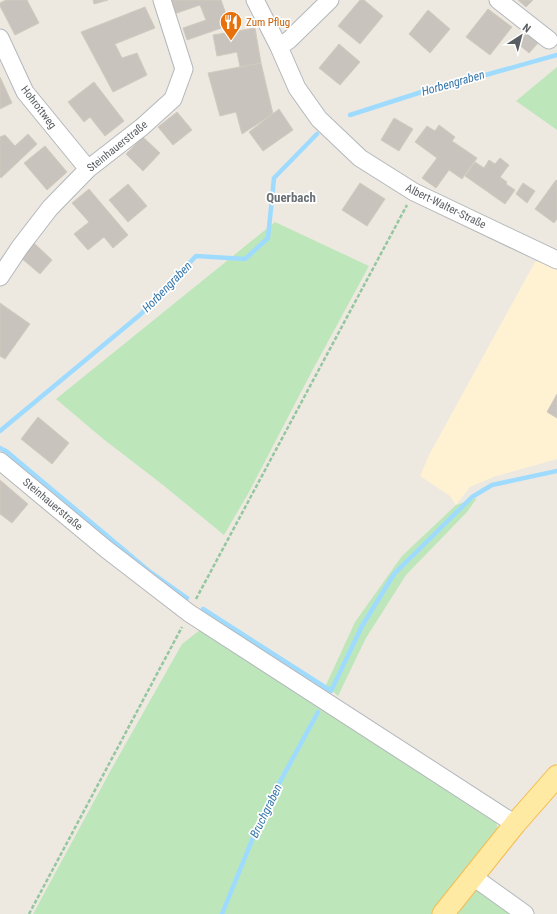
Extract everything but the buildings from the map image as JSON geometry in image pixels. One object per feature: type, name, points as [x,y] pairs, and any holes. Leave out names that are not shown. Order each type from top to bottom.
[{"type":"main road","points":[[443,914],[472,876],[557,776]]},
{"type":"street","name":"Steinhauerstraße","points":[[0,277],[20,247],[50,208],[88,170],[142,127],[173,99],[184,69],[162,0]]},
{"type":"street","name":"Albert-Walter-Straße","points":[[255,0],[279,47],[297,88],[319,119],[360,158],[414,192],[557,260]]},
{"type":"street","points":[[279,47],[289,40],[330,0]]},
{"type":"street","points":[[498,0],[549,40]]},
{"type":"street","name":"Hohrottweg","points":[[0,38],[25,92],[88,170]]},
{"type":"street","name":"Steinhauerstraße","points":[[0,461],[106,549],[189,614],[515,824]]},
{"type":"street","points":[[472,876],[525,914]]},
{"type":"path","points":[[29,914],[414,192]]},
{"type":"shaded area","points":[[557,257],[557,459],[493,477],[470,487],[456,505],[450,496],[420,476],[429,455],[535,262]]},
{"type":"green space","points":[[557,67],[557,130],[516,101]]},
{"type":"green space","points":[[275,222],[369,266],[248,494],[224,535],[102,438],[56,399]]},
{"type":"green space","points":[[477,498],[467,512],[406,575],[366,638],[338,696],[326,685],[355,622],[402,556],[456,505]]},
{"type":"green space","points":[[201,629],[496,821],[498,830],[434,914],[33,914],[112,768],[182,644]]},
{"type":"green space","points":[[476,886],[515,914],[453,914]]},
{"type":"waterway","name":"Horbengraben","points":[[350,115],[437,87],[557,55]]},
{"type":"waterway","name":"Horbengraben","points":[[0,431],[141,314],[196,256],[245,259],[268,238],[274,178],[317,134]]},
{"type":"waterway","points":[[0,448],[6,451],[149,571],[187,598]]},
{"type":"waterway","points":[[203,609],[331,691],[362,626],[394,574],[472,497],[492,485],[557,471]]},
{"type":"waterway","name":"Bruchgraben","points":[[222,914],[263,813],[318,712]]},
{"type":"place","name":"Zum Pflug","points":[[231,42]]},
{"type":"district","name":"Querbach","points":[[291,197]]}]
